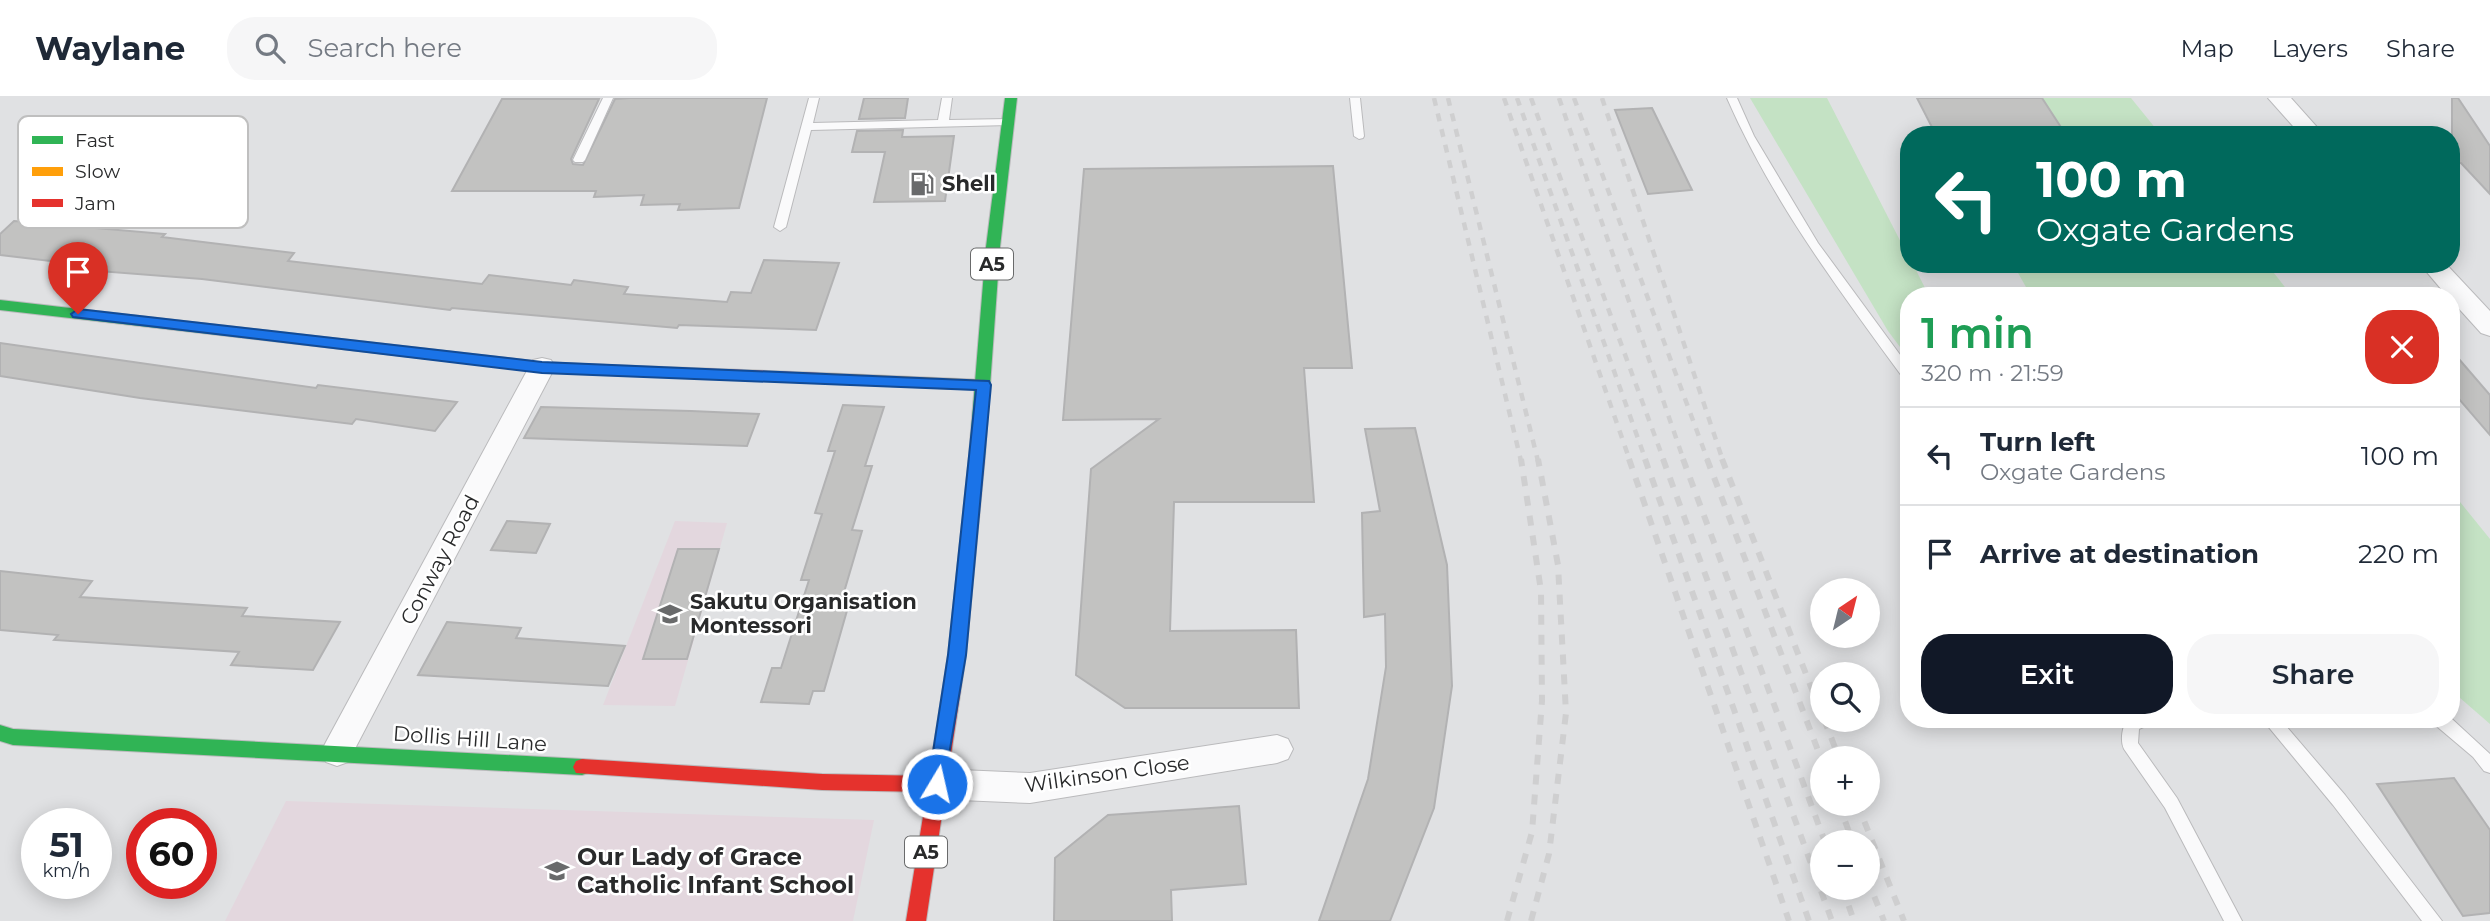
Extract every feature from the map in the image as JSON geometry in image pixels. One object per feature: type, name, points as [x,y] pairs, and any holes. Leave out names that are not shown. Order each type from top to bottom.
[{"type":"street","name":"A5","points":[[916,921],[957,655],[984,385],[993,247],[1011,98]]},
{"type":"street","points":[[2279,98],[2305,126]]},
{"type":"street","points":[[2440,273],[2453,287]]},
{"type":"street","points":[[2460,294],[2490,327]]},
{"type":"street","points":[[0,304],[542,367],[984,385]]},
{"type":"street","name":"Conway Road","points":[[337,752],[542,367]]},
{"type":"street","name":"Dollis Hill Lane","points":[[0,733],[13,737],[337,752],[822,782],[937,784]]},
{"type":"street","name":"Wilkinson Close","points":[[937,784],[1030,788],[1277,750]]},
{"type":"lane","points":[[579,160],[608,98]]},
{"type":"lane","points":[[780,227],[814,98]]},
{"type":"lane","points":[[943,121],[947,98]]},
{"type":"lane","points":[[1355,98],[1359,136]]},
{"type":"lane","points":[[1732,98],[1749,136],[1813,245],[1900,364]]},
{"type":"lane","points":[[805,127],[943,121],[1009,122]]},
{"type":"lane","points":[[2132,728],[2130,744],[2171,803],[2233,921]]},
{"type":"lane","points":[[2278,728],[2339,800],[2433,921]]},
{"type":"lane","points":[[2451,728],[2479,752],[2490,766]]},
{"type":"shaded area","name":"Sakutu Organisation Montessori","points":[[675,521],[727,523],[675,706],[603,705]]},
{"type":"shaded area","name":"Our Lady of Grace Catholic Infant School","points":[[286,801],[874,820],[853,921],[225,921]]},
{"type":"green space","points":[[1750,98],[1827,98],[1900,240],[1900,273],[1918,273],[1924,287],[1900,287],[1900,347]]},
{"type":"green space","points":[[2038,98],[2131,98],[2154,126],[2055,126]]},
{"type":"green space","points":[[2018,273],[2274,273],[2285,287],[2026,287]]},
{"type":"green space","points":[[2460,502],[2490,539],[2490,724],[2460,698]]},
{"type":"building","points":[[767,98],[739,208],[678,210],[680,204],[641,205],[644,195],[594,197],[596,191],[452,191],[502,99],[599,99],[571,159],[573,164],[583,165],[615,99]]},
{"type":"building","points":[[864,98],[908,98],[905,118],[859,119]]},
{"type":"building","points":[[1917,98],[2042,98],[2060,126],[1931,126]]},
{"type":"building","points":[[2452,98],[2458,98],[2490,146],[2490,194],[2460,163],[2460,126],[2452,126]]},
{"type":"building","points":[[1652,108],[1692,190],[1648,194],[1615,110]]},
{"type":"building","points":[[903,130],[902,137],[954,136],[945,201],[874,202],[885,152],[852,152],[857,131]]},
{"type":"building","points":[[1333,166],[1352,368],[1304,368],[1314,502],[1174,502],[1170,631],[1296,630],[1299,708],[1125,708],[1076,675],[1091,469],[1159,419],[1063,420],[1084,169]]},
{"type":"building","points":[[14,221],[18,221],[18,228],[95,228],[165,234],[162,237],[294,253],[288,261],[482,284],[489,275],[571,285],[574,280],[628,287],[624,294],[727,302],[731,292],[751,293],[764,260],[839,263],[816,330],[679,325],[677,328],[452,308],[450,310],[202,279],[72,269],[76,264],[0,255],[0,234]]},
{"type":"building","points":[[0,343],[316,388],[318,385],[457,402],[435,431],[356,419],[352,424],[140,398],[0,376]]},
{"type":"building","points":[[2460,360],[2490,395],[2490,435],[2460,400]]},
{"type":"building","points":[[843,405],[884,407],[865,466],[872,466],[852,530],[862,531],[842,599],[850,600],[824,691],[813,691],[809,704],[761,702],[772,668],[781,668],[809,580],[801,580],[822,514],[815,513],[835,451],[828,451]]},
{"type":"building","points":[[541,407],[759,414],[747,446],[524,438]]},
{"type":"building","points":[[1415,428],[1447,565],[1452,686],[1434,808],[1390,921],[1319,921],[1368,779],[1386,667],[1385,614],[1364,617],[1362,513],[1380,511],[1365,429]]},
{"type":"building","points":[[507,521],[550,524],[536,553],[491,550]]},
{"type":"building","points":[[678,549],[719,549],[687,659],[643,659]]},
{"type":"building","points":[[0,571],[92,581],[80,597],[247,608],[242,616],[340,622],[313,670],[231,665],[239,652],[54,640],[58,635],[0,630]]},
{"type":"building","points":[[447,622],[521,628],[516,638],[625,646],[608,686],[418,675]]},
{"type":"building","points":[[2454,778],[2490,830],[2490,913],[2463,916],[2377,784]]},
{"type":"building","points":[[1239,806],[1246,884],[1171,890],[1172,921],[1054,921],[1055,858],[1108,815]]},
{"type":"railway","points":[[1434,98],[1521,461]]},
{"type":"railway","points":[[1448,98],[1538,461]]},
{"type":"railway","points":[[1504,98],[1630,461]]},
{"type":"railway","points":[[1517,98],[1646,461]]},
{"type":"railway","points":[[1531,98],[1664,461]]},
{"type":"railway","points":[[1559,98],[1684,461]]},
{"type":"railway","points":[[1574,98],[1708,461]]},
{"type":"railway","points":[[1602,98],[1723,461]]},
{"type":"railway","points":[[1507,921],[1532,832],[1542,701],[1541,591],[1521,459]]},
{"type":"railway","points":[[1531,921],[1549,854],[1566,713],[1558,565],[1538,459]]},
{"type":"railway","points":[[1629,459],[1789,921]]},
{"type":"railway","points":[[1645,459],[1809,921]]},
{"type":"railway","points":[[1663,459],[1832,921]]},
{"type":"railway","points":[[1683,459],[1821,830]]},
{"type":"railway","points":[[1707,459],[1816,746]]},
{"type":"railway","points":[[1722,459],[1810,684]]},
{"type":"railway","points":[[1829,732],[1834,746]]},
{"type":"railway","points":[[1843,816],[1848,830]]},
{"type":"railway","points":[[1862,816],[1904,921]]},
{"type":"railway","points":[[1847,900],[1854,921]]},
{"type":"railway","points":[[1876,900],[1884,921]]},
{"type":"traffic: fast","points":[[977,456],[993,247],[1011,98]]},
{"type":"traffic: fast","points":[[0,305],[542,367],[584,369]]},
{"type":"traffic: fast","points":[[0,733],[13,737],[582,767]]},
{"type":"traffic: slow","points":[[820,378],[984,385]]},
{"type":"traffic: jam","points":[[584,369],[820,378]]},
{"type":"traffic: jam","points":[[916,921],[957,655],[977,456]]},
{"type":"traffic: jam","points":[[582,767],[822,782],[937,784]]},
{"type":"place","name":"Shell","points":[[922,184]]},
{"type":"place","name":"Sakutu Organisation Montessori","points":[[670,614]]},
{"type":"place","name":"Our Lady of Grace Catholic Infant School","points":[[557,871]]},
{"type":"route","points":[[78,314],[542,367],[984,385],[957,655],[937,784]]}]
